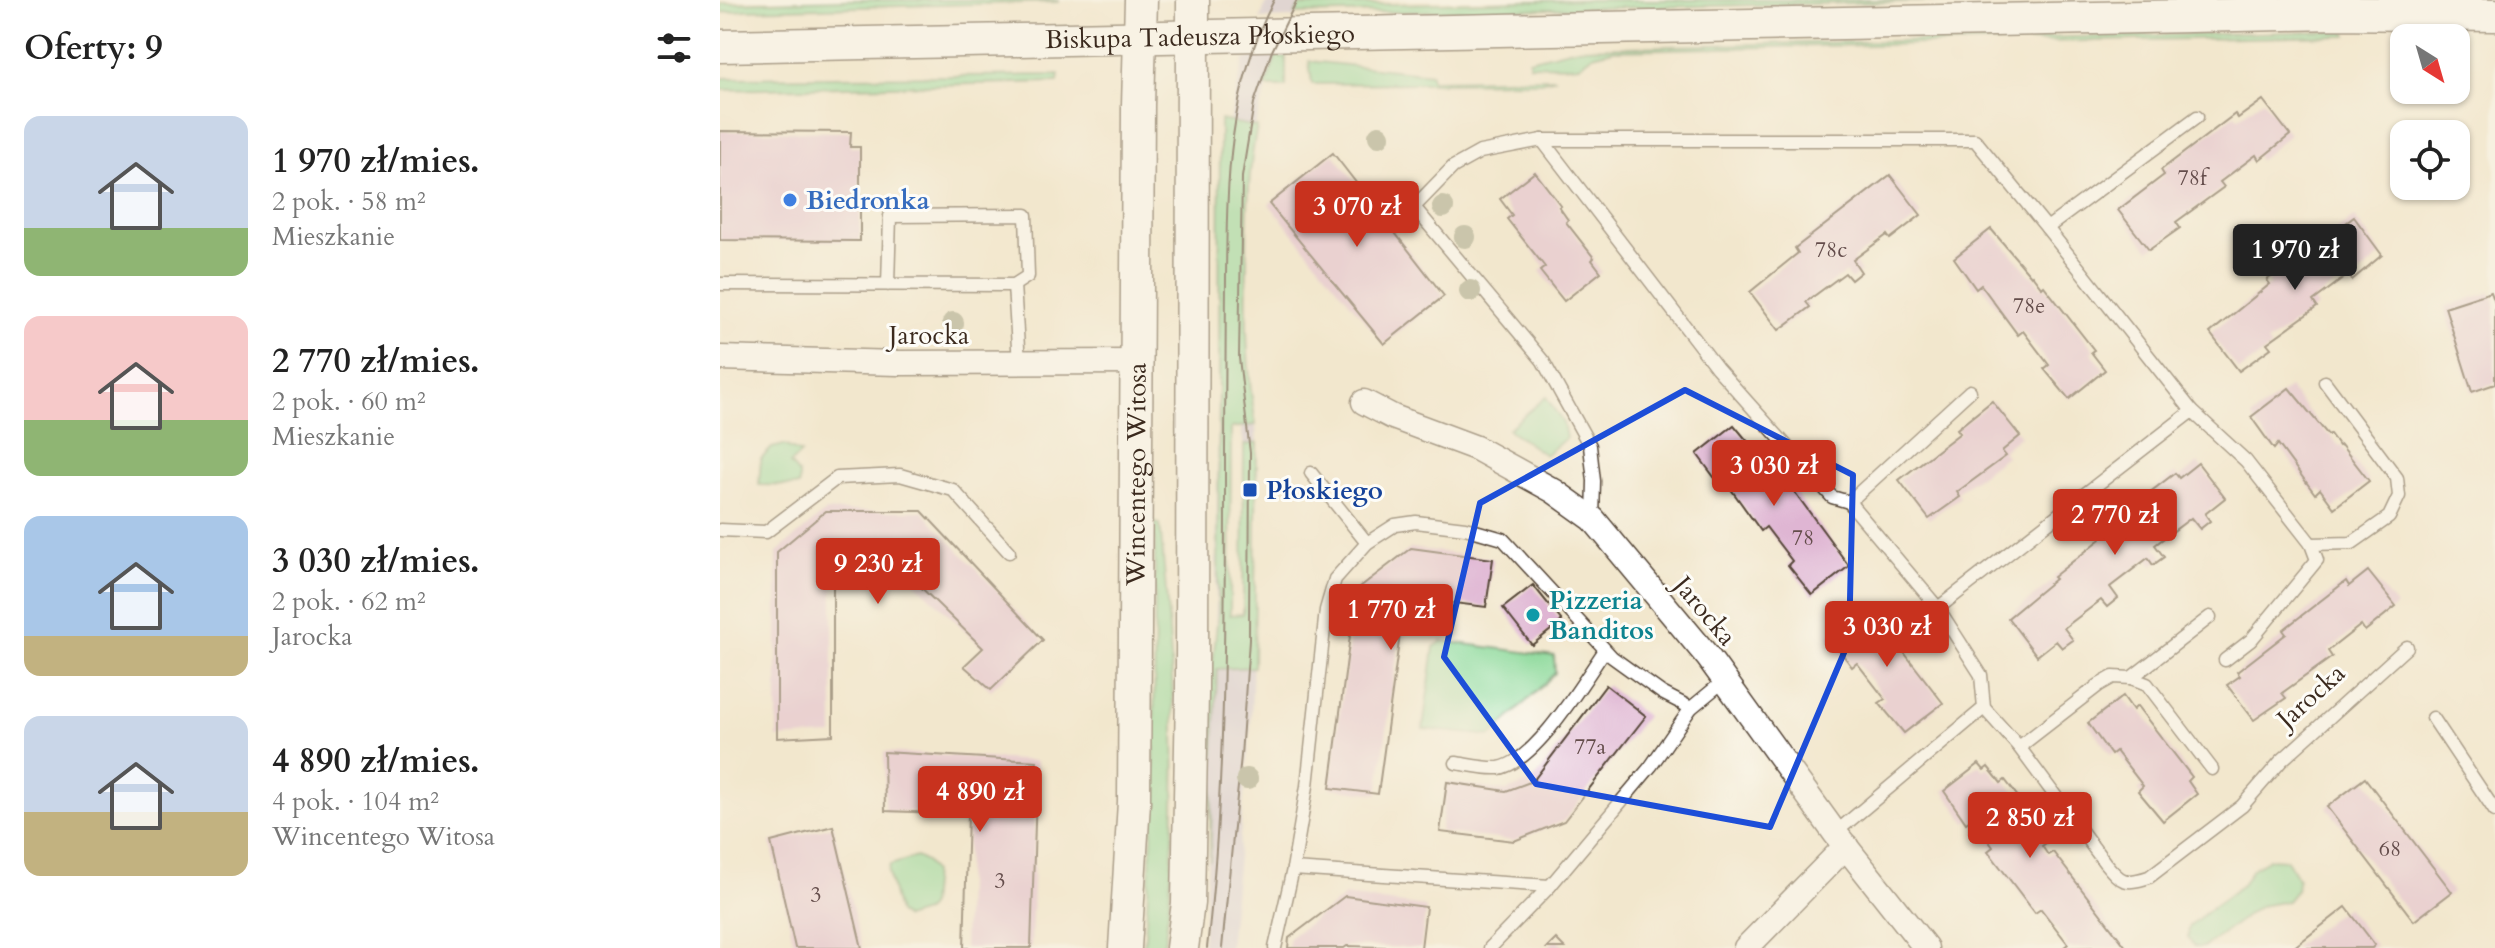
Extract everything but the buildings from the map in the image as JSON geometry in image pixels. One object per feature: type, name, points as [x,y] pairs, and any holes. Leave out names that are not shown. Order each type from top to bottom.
[{"type":"main road","name":"Wincentego Witosa","points":[[1125,948],[1134,802],[1141,0]]},
{"type":"main road","points":[[1182,948],[1188,903],[1192,694],[1193,0]]},
{"type":"main road","name":"Biskupa Tadeusza Płoskiego","points":[[720,46],[2336,13],[2495,15]]},
{"type":"street","name":"Jarocka","points":[[720,358],[898,363],[1137,362]]},
{"type":"street","name":"Jarocka","points":[[1364,402],[1393,417],[1476,448],[1554,491],[1593,519],[1725,680],[1841,839],[1926,948]]},
{"type":"street","points":[[1746,948],[1841,839]]},
{"type":"lane","points":[[2047,228],[2197,117]]},
{"type":"lane","points":[[1542,140],[1717,368],[1832,497],[1849,502],[1938,608],[1981,675],[1984,708],[1841,839]]},
{"type":"lane","points":[[1593,519],[1594,481],[1590,446],[1543,361],[1414,207],[1453,167],[1480,152],[1542,140],[1975,140],[2192,411],[2246,461],[2311,544],[2317,560],[2251,640],[2225,660]]},
{"type":"lane","points":[[720,284],[888,285],[1014,285],[1028,276],[1026,215],[890,216],[888,285]]},
{"type":"lane","points":[[1014,285],[1019,363]]},
{"type":"lane","points":[[2311,544],[2352,543],[2389,517],[2399,496],[2397,478],[2325,382]]},
{"type":"lane","points":[[1849,502],[1970,391]]},
{"type":"lane","points":[[1938,608],[2192,411]]},
{"type":"lane","points":[[1311,473],[1367,543]]},
{"type":"lane","points":[[720,530],[766,532],[837,478],[900,475],[953,490],[1009,552]]},
{"type":"lane","points":[[1275,948],[1307,786],[1326,610],[1335,579],[1367,543],[1395,525],[1416,522],[1465,528],[1503,539],[1605,650],[1662,693],[1691,708]]},
{"type":"lane","points":[[2131,678],[2210,617]]},
{"type":"lane","name":"Jarocka","points":[[1984,708],[2019,747],[2112,871],[2119,879],[2132,882],[2149,877],[2242,806],[2281,761],[2407,647]]},
{"type":"lane","points":[[1456,763],[1497,768],[1528,753],[1545,735],[1605,650]]},
{"type":"lane","points":[[2019,747],[2099,685],[2113,677],[2131,678],[2147,684],[2212,769]]},
{"type":"lane","points":[[1490,948],[1550,886],[1651,766],[1691,708],[1725,680]]},
{"type":"lane","points":[[2433,718],[2495,811]]},
{"type":"lane","points":[[1293,869],[1550,886]]},
{"type":"highlighted area","points":[[1685,390],[1853,475],[1849,641],[1770,827],[1536,784],[1444,657],[1480,503]]},
{"type":"shaded area","points":[[1302,3],[1294,18],[1260,19],[1266,4]]},
{"type":"shaded area","points":[[1278,52],[1255,126],[1248,198],[1246,352],[1256,425],[1258,472],[1251,726],[1229,948],[1202,948],[1214,773],[1220,204],[1224,143],[1244,60],[1261,53]],"holes":[[[1241,427],[1244,449],[1243,614],[1230,615],[1231,428]]]},
{"type":"green space","points":[[849,0],[1059,2],[720,13],[720,4],[726,3]]},
{"type":"green space","points":[[1585,0],[2011,0],[1295,14],[1300,6]]},
{"type":"green space","points":[[2346,31],[2347,36],[1613,50],[1593,55],[1578,66],[1529,65],[1529,60],[1577,48]]},
{"type":"green space","points":[[1286,51],[1286,87],[1265,87],[1278,52]]},
{"type":"green space","points":[[1309,61],[1431,74],[1431,80],[1556,78],[1541,82],[1312,84]]},
{"type":"green space","points":[[1059,75],[1058,82],[720,90],[720,78]]},
{"type":"green space","points":[[1220,120],[1257,127],[1247,224],[1248,362],[1256,425],[1231,428],[1230,615],[1243,614],[1244,445],[1257,443],[1254,667],[1217,669],[1210,861],[1211,681],[1218,614]]},
{"type":"green space","points":[[1546,397],[1563,423],[1566,438],[1545,455],[1508,429]]},
{"type":"green space","points":[[784,445],[801,453],[790,464],[799,474],[799,486],[759,485],[761,459],[772,448]]},
{"type":"green space","points":[[1155,523],[1160,524],[1170,642],[1174,798],[1170,893],[1163,948],[1144,948],[1154,810]]},
{"type":"green space","points":[[1442,641],[1554,656],[1555,673],[1491,736],[1423,729],[1434,647]]},
{"type":"green space","points":[[916,857],[926,862],[933,872],[930,905],[925,912],[905,918],[898,913],[888,872],[890,865]]},
{"type":"green space","points":[[2269,859],[2287,860],[2298,879],[2296,890],[2287,901],[2260,906],[2204,947],[2195,947],[2188,938],[2189,926],[2243,884],[2252,869]]},
{"type":"tram line","points":[[1207,948],[1218,823],[1223,697],[1229,170],[1247,68],[1274,0]]},
{"type":"tram line","points":[[1222,948],[1249,640],[1250,453],[1239,358],[1242,177],[1254,103],[1272,51],[1297,0]]},
{"type":"place","name":"Biedronka","points":[[790,200]]},
{"type":"place","name":"Płoskiego","points":[[1250,490]]},
{"type":"place","name":"Pizzeria Banditos","points":[[1533,615]]}]
